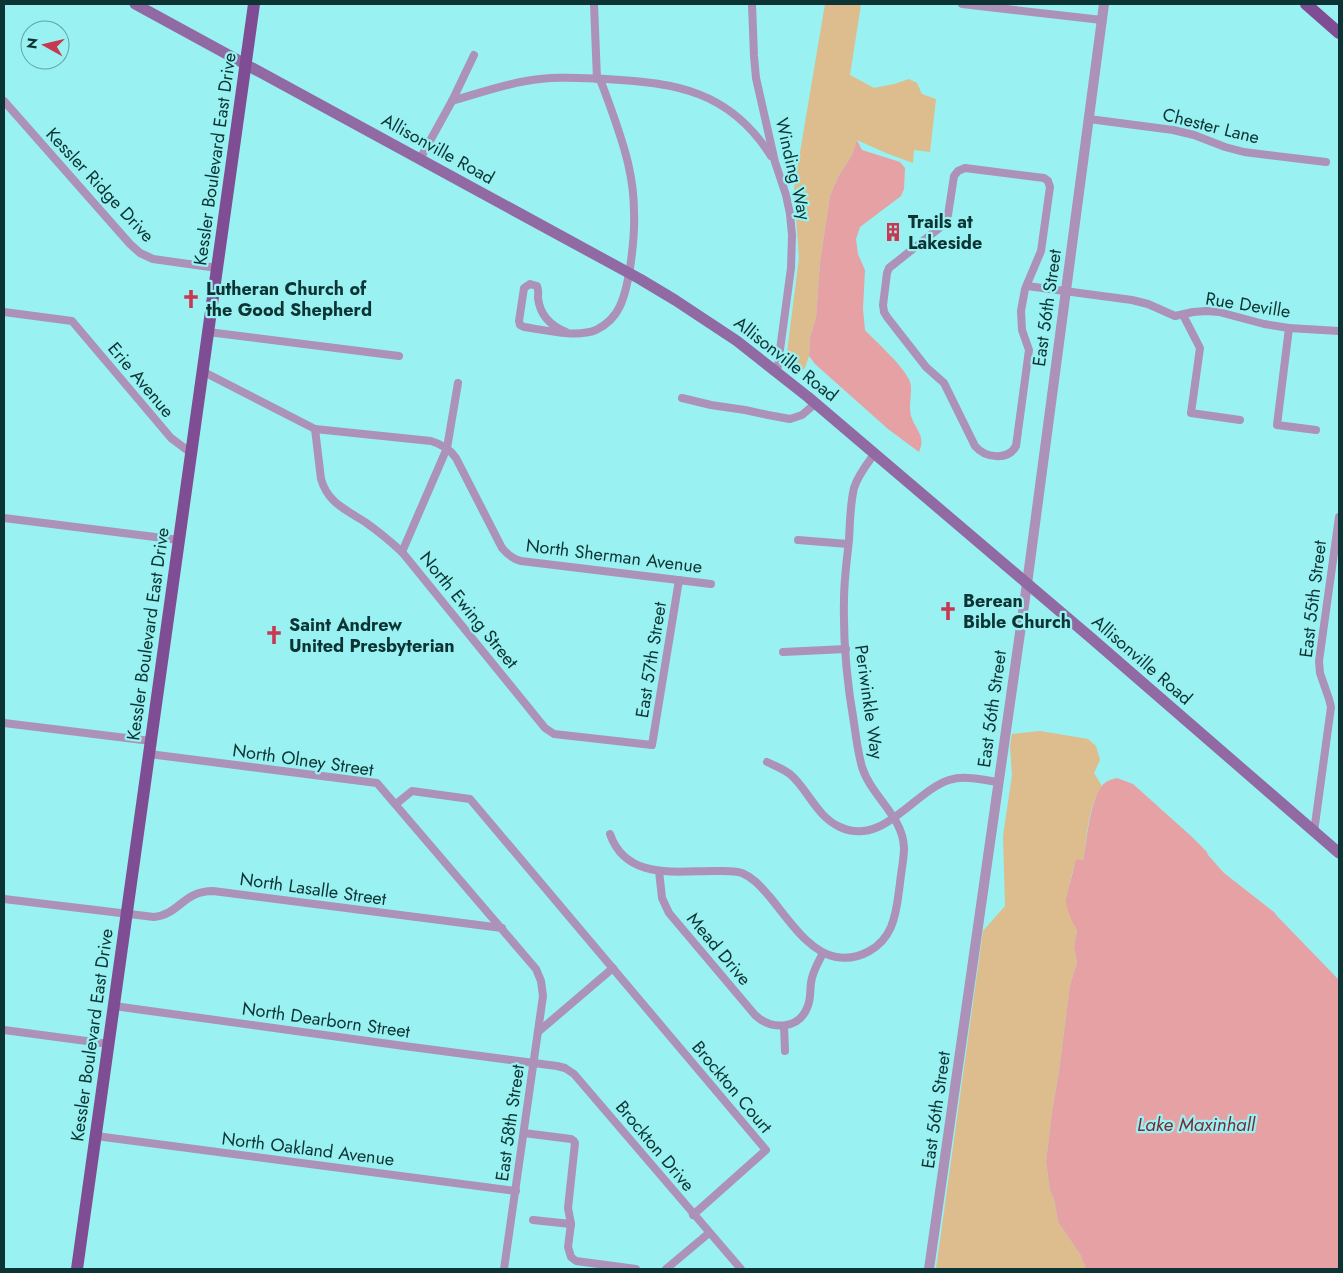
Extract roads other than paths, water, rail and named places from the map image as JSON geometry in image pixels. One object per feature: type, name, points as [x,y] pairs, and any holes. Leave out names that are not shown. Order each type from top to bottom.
[{"type":"main road","name":"Allisonville Road","points":[[135,4],[150,7],[246,63],[628,273],[700,316],[749,350],[778,372],[1090,637],[1339,853]]},
{"type":"main road","name":"Kessler Boulevard East Drive","points":[[77,1269],[254,4]]},
{"type":"main road","points":[[1306,4],[1339,33]]},
{"type":"street","points":[[566,332],[548,322],[540,308],[536,286],[532,284],[526,286],[523,290],[520,325],[579,334],[598,329],[610,321],[620,307],[633,240],[634,211],[629,173],[623,146],[599,79],[594,4]]},
{"type":"street","name":"Winding Way","points":[[752,4],[756,78],[775,162],[786,195],[792,239],[791,268],[778,372]]},
{"type":"street","points":[[962,4],[1102,20]]},
{"type":"street","name":"East 56th Street","points":[[929,1269],[1027,584],[1104,4]]},
{"type":"street","points":[[420,159],[452,101],[474,55]]},
{"type":"street","points":[[452,101],[525,81],[555,78],[631,80],[670,85],[705,96],[731,112],[764,145],[775,162]]},
{"type":"street","name":"Kessler Ridge Drive","points":[[4,102],[140,253],[149,258],[159,260],[217,268]]},
{"type":"street","name":"Chester Lane","points":[[1089,119],[1173,130],[1244,152],[1326,162]]},
{"type":"street","points":[[967,168],[1044,178],[1048,181],[1050,187],[1041,250],[1027,286],[1023,298],[1021,318],[1022,330],[1028,350],[1016,446],[1010,454],[1004,456],[982,453],[975,446],[944,383],[926,367],[887,318],[883,305],[887,273],[890,267],[943,225],[948,215],[954,176],[956,172],[967,168]]},
{"type":"street","name":"Rue Deville","points":[[1027,286],[1132,300],[1148,304],[1175,316],[1193,312],[1219,312],[1264,324],[1289,328],[1339,331]]},
{"type":"street","name":"Erie Avenue","points":[[4,312],[72,321],[171,438],[191,453]]},
{"type":"street","points":[[1184,315],[1200,348],[1191,413],[1240,420]]},
{"type":"street","points":[[1289,328],[1277,425],[1316,430]]},
{"type":"street","points":[[208,332],[399,356]]},
{"type":"street","points":[[202,371],[316,429],[431,441],[447,448]]},
{"type":"street","points":[[402,552],[447,448],[458,383]]},
{"type":"street","points":[[682,398],[790,419],[802,416],[816,404]]},
{"type":"street","name":"North Ewing Street","points":[[316,429],[320,475],[326,491],[336,503],[366,523],[402,552],[548,730],[559,735],[652,745]]},
{"type":"street","name":"North Sherman Avenue","points":[[447,448],[457,460],[502,548],[513,558],[521,561],[712,584]]},
{"type":"street","name":"Periwinkle Way","points":[[823,953],[840,958],[860,955],[872,950],[884,940],[895,917],[904,849],[901,833],[868,782],[861,764],[848,684],[844,598],[855,484],[875,454]]},
{"type":"street","name":"East 55th Street","points":[[1314,832],[1331,707],[1320,673],[1319,661],[1339,516]]},
{"type":"street","points":[[4,518],[179,540]]},
{"type":"street","points":[[798,540],[848,544]]},
{"type":"street","name":"East 57th Street","points":[[652,745],[679,580]]},
{"type":"street","points":[[783,652],[846,649]]},
{"type":"street","points":[[4,723],[151,741]]},
{"type":"street","name":"North Olney Street","points":[[149,754],[377,782],[396,804]]},
{"type":"street","points":[[767,762],[791,775],[824,816],[840,827],[852,831],[865,831],[878,827],[938,785],[950,780],[968,778],[998,782]]},
{"type":"street","name":"Brockton Court","points":[[396,804],[412,791],[470,799],[766,1150],[693,1215]]},
{"type":"street","points":[[396,804],[502,928]]},
{"type":"street","points":[[610,834],[615,846],[626,859],[640,867],[659,871],[728,871],[739,872],[747,876],[761,886],[807,942],[823,953],[812,978],[810,1002],[805,1013],[795,1022],[784,1026],[785,1051]]},
{"type":"street","name":"Mead Drive","points":[[659,871],[660,888],[664,904],[679,926],[758,1017],[768,1024],[784,1026]]},
{"type":"street","name":"North Lasalle Street","points":[[4,899],[148,917],[160,916],[174,910],[191,895],[213,891],[502,928]]},
{"type":"street","name":"East 58th Street","points":[[502,928],[536,969],[541,981],[543,996],[504,1269]]},
{"type":"street","points":[[538,1032],[613,968]]},
{"type":"street","name":"North Dearborn Street","points":[[114,1006],[534,1063]]},
{"type":"street","points":[[4,1030],[109,1044]]},
{"type":"street","name":"Brockton Drive","points":[[534,1063],[561,1067],[574,1074],[741,1269]]},
{"type":"street","points":[[524,1133],[571,1139],[576,1145],[568,1208],[571,1224],[568,1249],[571,1257],[575,1260],[636,1269]]},
{"type":"street","name":"North Oakland Avenue","points":[[96,1136],[516,1191]]},
{"type":"street","points":[[533,1220],[571,1224]]},
{"type":"street","points":[[666,1269],[709,1232]]},
{"type":"water","points":[[857,140],[862,150],[900,162],[905,168],[904,189],[901,196],[860,227],[856,239],[858,254],[865,270],[863,309],[865,330],[896,362],[910,382],[911,416],[921,437],[919,452],[888,429],[815,364],[809,356],[810,337],[816,318],[820,262],[830,196],[838,177],[852,155]]},
{"type":"water","name":"Lake Maxinhall","points":[[1117,778],[1133,784],[1191,836],[1224,873],[1274,912],[1339,980],[1339,1269],[1086,1269],[1080,1254],[1058,1222],[1054,1199],[1050,1191],[1046,1161],[1070,985],[1077,963],[1074,948],[1077,930],[1071,919],[1066,899],[1075,862],[1077,859],[1083,861],[1090,818],[1096,796],[1106,782]]},
{"type":"place","name":"Trails at Lakeside","points":[[893,232]]},
{"type":"place","name":"Lutheran Church of the Good Shepherd","points":[[191,299]]},
{"type":"place","name":"Berean Bible Church","points":[[948,611]]},
{"type":"place","name":"Saint Andrew United Presbyterian","points":[[274,635]]}]
